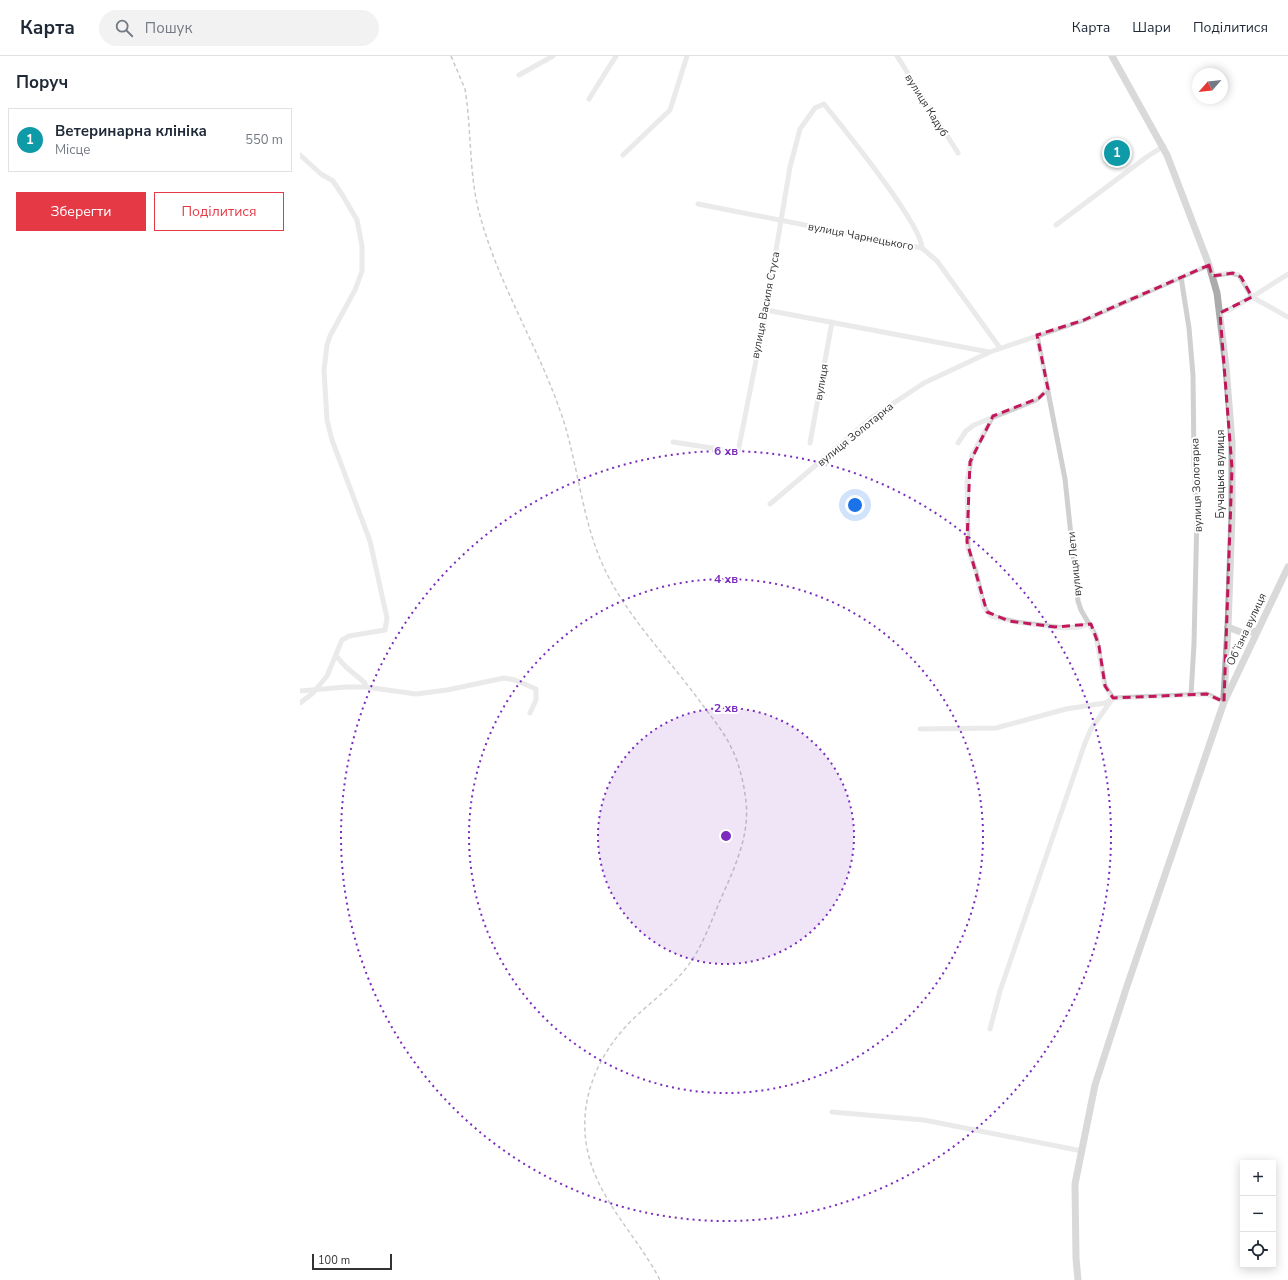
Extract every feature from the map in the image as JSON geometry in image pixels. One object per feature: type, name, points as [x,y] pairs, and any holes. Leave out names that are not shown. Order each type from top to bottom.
[{"type":"main road","name":"Бучацька вулиця","points":[[1112,56],[1164,146],[1209,265],[1220,312],[1232,442],[1232,516],[1224,702]]},
{"type":"main road","name":"Обʼїзна вулиця","points":[[1224,702],[1288,567]]},
{"type":"main road","points":[[1228,628],[1243,633],[1257,631]]},
{"type":"main road","points":[[1078,1280],[1076,1258],[1075,1184],[1095,1085],[1126,986],[1224,702]]},
{"type":"street","points":[[519,75],[553,56]]},
{"type":"street","points":[[589,99],[616,56]]},
{"type":"street","points":[[623,155],[670,110],[688,56]]},
{"type":"street","name":"вулиця Кадуб","points":[[897,56],[958,153]]},
{"type":"street","name":"вулиця Василя Стуса","points":[[673,442],[738,452],[766,310],[790,167],[800,129],[815,108],[824,104],[895,196],[919,238],[922,248]]},
{"type":"street","points":[[1056,225],[1148,156],[1164,146]]},
{"type":"street","points":[[300,155],[321,174],[333,181],[357,220],[363,260],[355,290],[330,336],[327,346],[324,370],[327,420],[332,440],[370,541],[387,618],[385,630],[349,636],[342,640],[327,676],[315,690],[300,703]]},
{"type":"street","name":"вулиця Чарнецького","points":[[698,204],[922,248],[934,258],[1000,348]]},
{"type":"street","name":"вулиця Золотарка","points":[[770,504],[874,416],[924,383],[990,352],[1088,318],[1180,276],[1209,265]]},
{"type":"street","points":[[1212,276],[1230,273],[1237,274],[1241,277],[1246,289],[1252,297],[1288,317]]},
{"type":"street","points":[[1220,312],[1229,310],[1288,274]]},
{"type":"street","name":"вулиця Золотарка","points":[[1180,276],[1189,328],[1193,375],[1197,514],[1194,644],[1190,695]]},
{"type":"street","points":[[766,310],[990,352]]},
{"type":"street","name":"вулиця","points":[[810,443],[832,322]]},
{"type":"street","name":"вулиця Лети","points":[[1037,336],[1065,479],[1078,601],[1099,646],[1105,686],[1113,698]]},
{"type":"street","points":[[958,443],[969,428],[993,416],[1039,398],[1048,389]]},
{"type":"street","points":[[993,416],[972,455],[967,481],[968,549],[976,572],[984,607],[991,616],[1016,622],[1064,628],[1080,627],[1089,624]]},
{"type":"street","points":[[336,656],[346,667],[365,683],[366,687]]},
{"type":"street","points":[[300,691],[346,687],[366,687],[416,694],[447,690],[504,678],[536,689],[536,700],[530,713]]},
{"type":"street","points":[[920,729],[996,728],[1066,709],[1105,703],[1113,698],[1210,695],[1224,702]]},
{"type":"street","points":[[990,1028],[1000,991],[1085,743],[1091,729],[1113,698]]},
{"type":"street","points":[[832,1112],[924,1120],[1082,1151]]},
{"type":"highlighted area","points":[[1209,265],[1212,276],[1233,273],[1241,277],[1252,297],[1220,313],[1232,468],[1224,702],[1207,694],[1113,698],[1105,686],[1099,646],[1091,624],[1055,627],[1009,621],[987,612],[967,542],[970,462],[993,416],[1039,398],[1048,389],[1037,335],[1084,320]]},
{"type":"railway","points":[[451,56],[465,89],[473,182],[478,208],[486,235],[495,261],[541,364],[562,416],[573,455],[586,516],[599,555],[607,574],[628,609],[718,725],[736,758],[744,787],[747,815],[743,841],[735,866],[704,939],[683,972],[630,1022],[608,1049],[593,1080],[585,1113],[587,1148],[592,1167],[599,1184],[608,1201],[651,1264],[660,1280]]},
{"type":"place","name":"Ветеринарна клініка","points":[[1117,153]]}]
